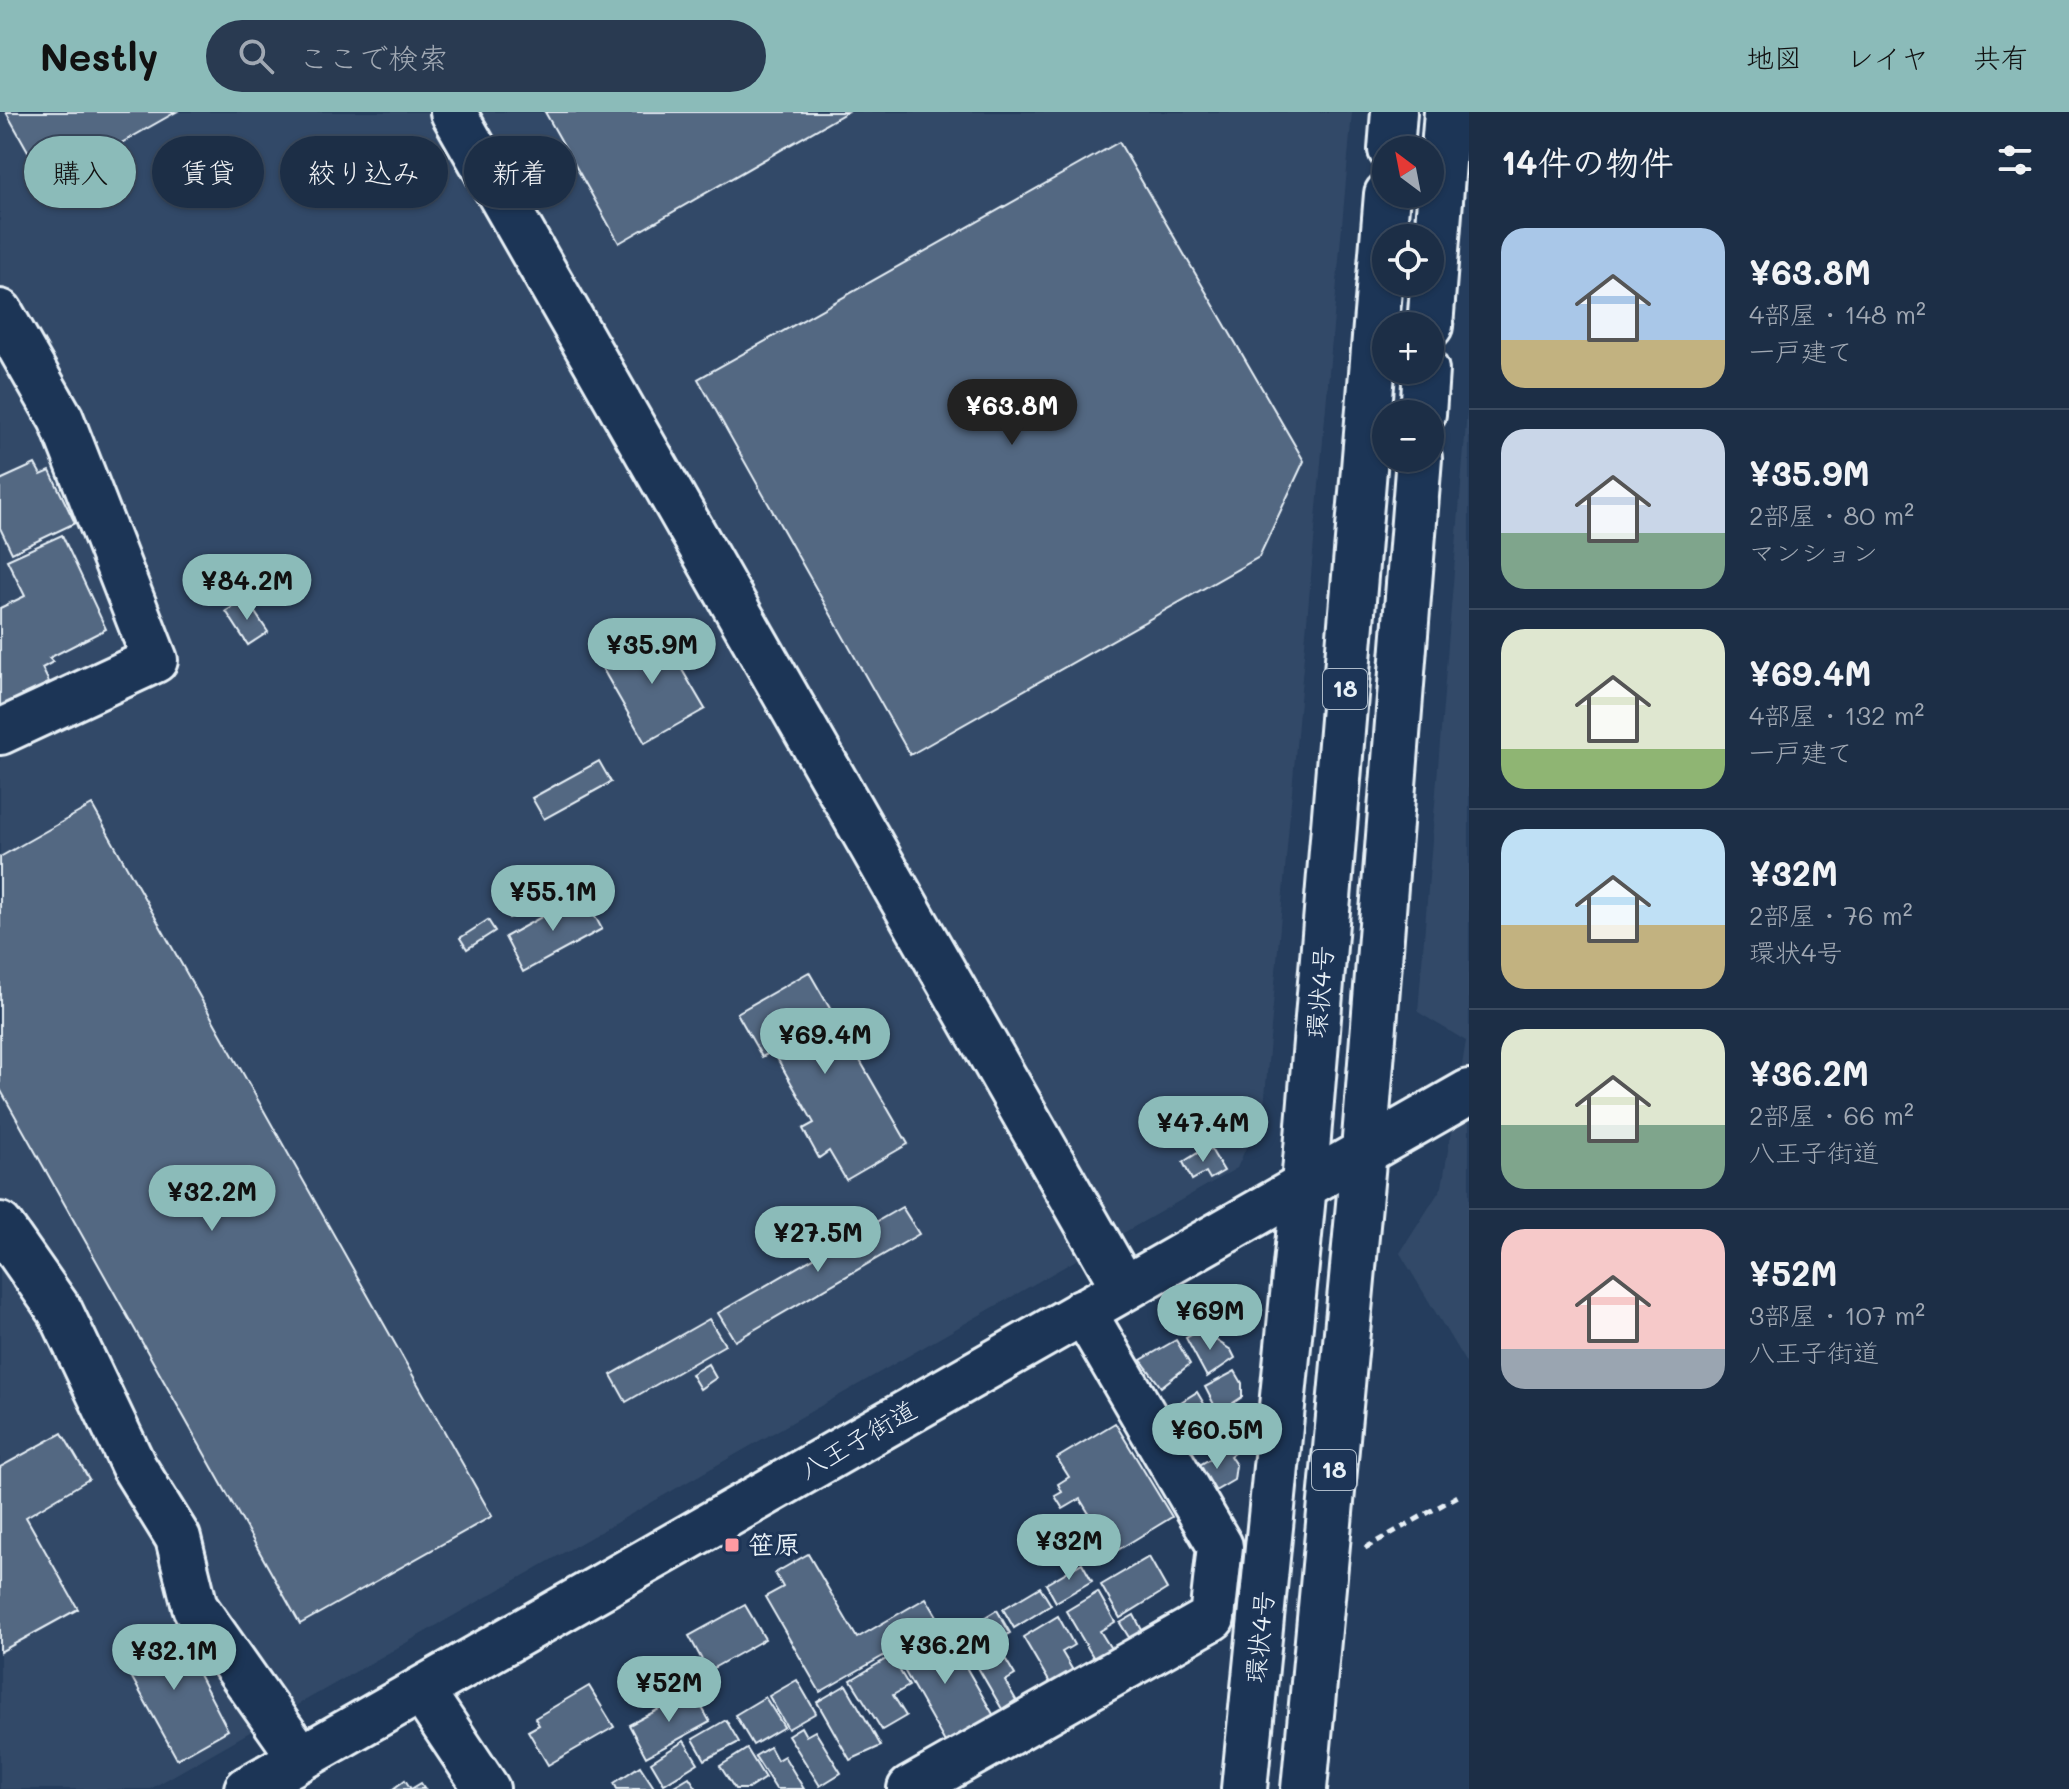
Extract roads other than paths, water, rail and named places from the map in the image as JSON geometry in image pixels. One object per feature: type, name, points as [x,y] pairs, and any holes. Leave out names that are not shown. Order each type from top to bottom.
[{"type":"main road","points":[[453,112],[1124,1288]]},
{"type":"main road","points":[[1392,136],[1394,112]]},
{"type":"main road","points":[[1431,312],[1447,112]]},
{"type":"main road","name":"環状4号","points":[[1244,1789],[1304,1185],[1386,208]]},
{"type":"main road","points":[[0,312],[61,419],[155,660],[0,732]]},
{"type":"main road","name":"18","points":[[1304,1789],[1364,1151],[1418,472]]},
{"type":"main road","name":"八王子街道","points":[[247,1789],[1469,1092]]},
{"type":"main road","points":[[0,1225],[60,1311],[134,1467],[178,1538],[195,1607],[301,1758]]},
{"type":"main road","points":[[910,1789],[1212,1618],[1220,1546],[1083,1311]]},
{"type":"main road","points":[[421,1690],[487,1789]]},
{"type":"place","name":"笹原","points":[[732,1545]]}]
